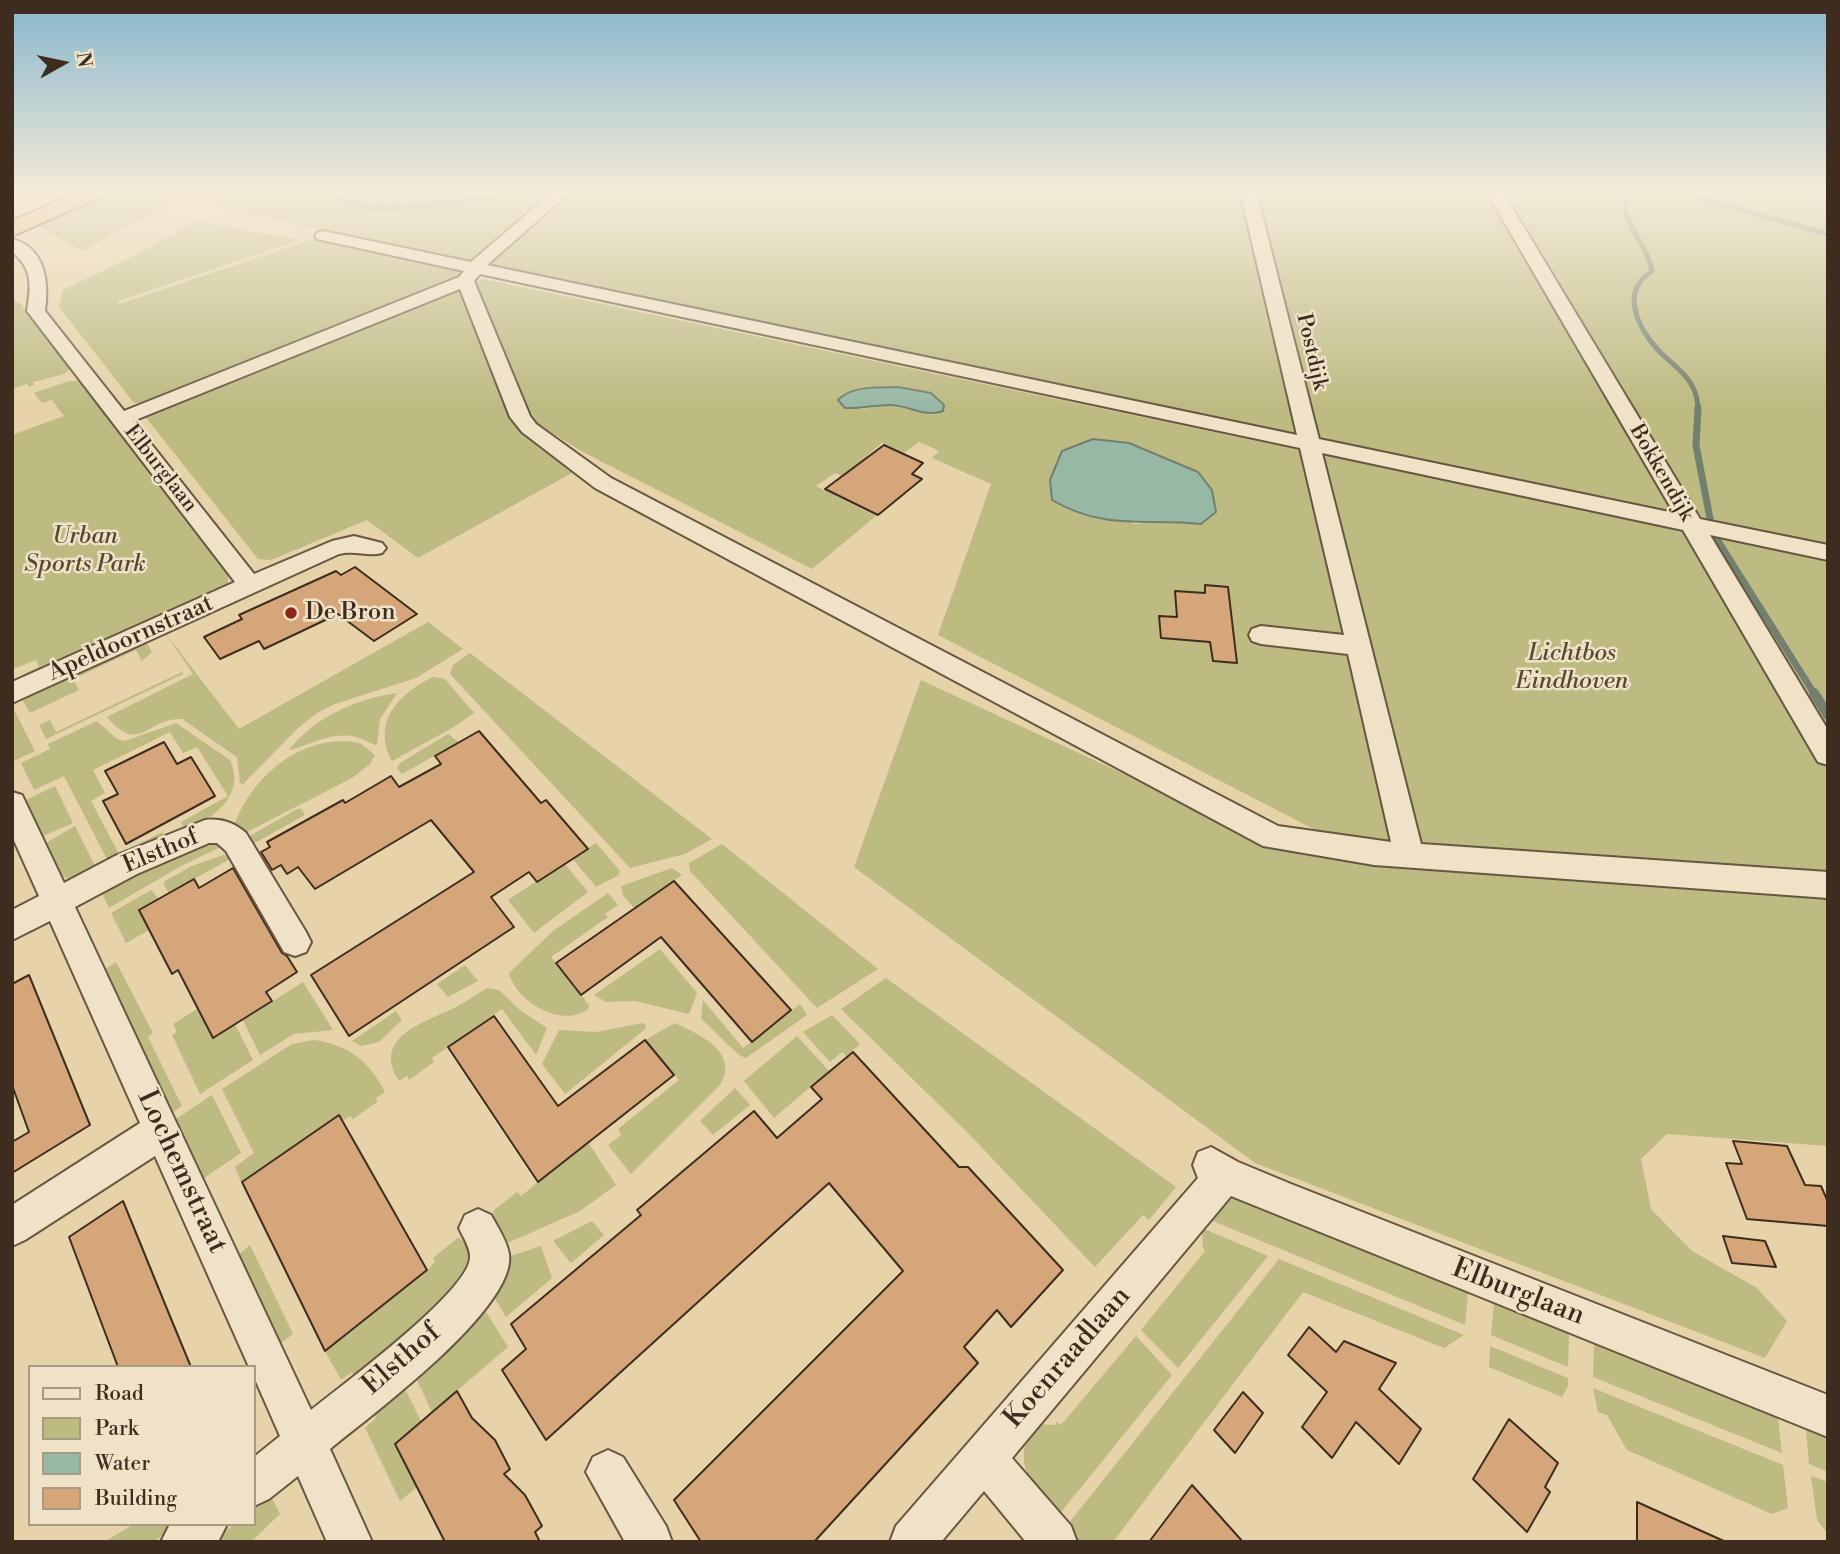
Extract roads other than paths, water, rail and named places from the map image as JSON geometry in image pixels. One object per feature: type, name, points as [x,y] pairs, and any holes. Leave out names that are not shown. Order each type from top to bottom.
[{"type":"street","name":"Elburglaan","points":[[35,264],[39,271],[36,311],[250,584]]},
{"type":"street","points":[[424,264],[470,276],[1308,442],[1828,553]]},
{"type":"street","points":[[121,419],[470,276],[479,264]]},
{"type":"street","name":"Postdijk","points":[[1265,264],[1409,855]]},
{"type":"street","name":"Bokkendijk","points":[[1537,264],[1828,754]]},
{"type":"street","points":[[470,276],[520,417],[529,428],[603,483],[1273,836],[1374,853],[1828,884]]},
{"type":"street","points":[[250,584],[332,548],[354,543],[374,548]]},
{"type":"street","name":"Apeldoornstraat","points":[[12,693],[250,584]]},
{"type":"street","points":[[1261,635],[1359,646]]},
{"type":"street","name":"Lochemstraat","points":[[12,803],[350,1542]]},
{"type":"street","name":"Elsthof","points":[[57,901],[126,865],[205,832],[217,830],[229,835],[236,842],[295,942]]},
{"type":"street","points":[[12,926],[57,901]]},
{"type":"street","points":[[12,1227],[162,1130]]},
{"type":"street","name":"Elburglaan","points":[[1218,1170],[1828,1416]]},
{"type":"street","name":"Koenraadlaan","points":[[912,1542],[1218,1170]]},
{"type":"street","name":"Elsthof","points":[[256,1482],[418,1350],[472,1296],[486,1275],[490,1255],[478,1228]]},
{"type":"street","points":[[984,1457],[1055,1542]]},
{"type":"street","points":[[608,1472],[650,1542]]},
{"type":"street","points":[[183,1542],[203,1526]]},
{"type":"water","points":[[898,387],[931,393],[944,405],[943,411],[929,413],[889,405],[845,408],[838,400],[858,390]]},
{"type":"water","points":[[1093,439],[1129,443],[1198,472],[1212,490],[1216,512],[1201,524],[1108,520],[1071,510],[1052,500],[1050,480],[1062,451]]},
{"type":"waterway","points":[[1650,264],[1652,271],[1636,288],[1634,298],[1638,319],[1657,349],[1688,379],[1695,393],[1698,409]]},
{"type":"waterway","points":[[1698,409],[1696,445],[1711,524]]},
{"type":"waterway","points":[[1713,533],[1815,695]]},
{"type":"waterway","points":[[1814,693],[1828,715]]},
{"type":"place","name":"De Bron","points":[[291,613]]},
{"type":"park label","name":"Urban Sports Park","points":[[85,551]]},
{"type":"park label","name":"Lichtbos Eindhoven","points":[[1572,668]]}]
